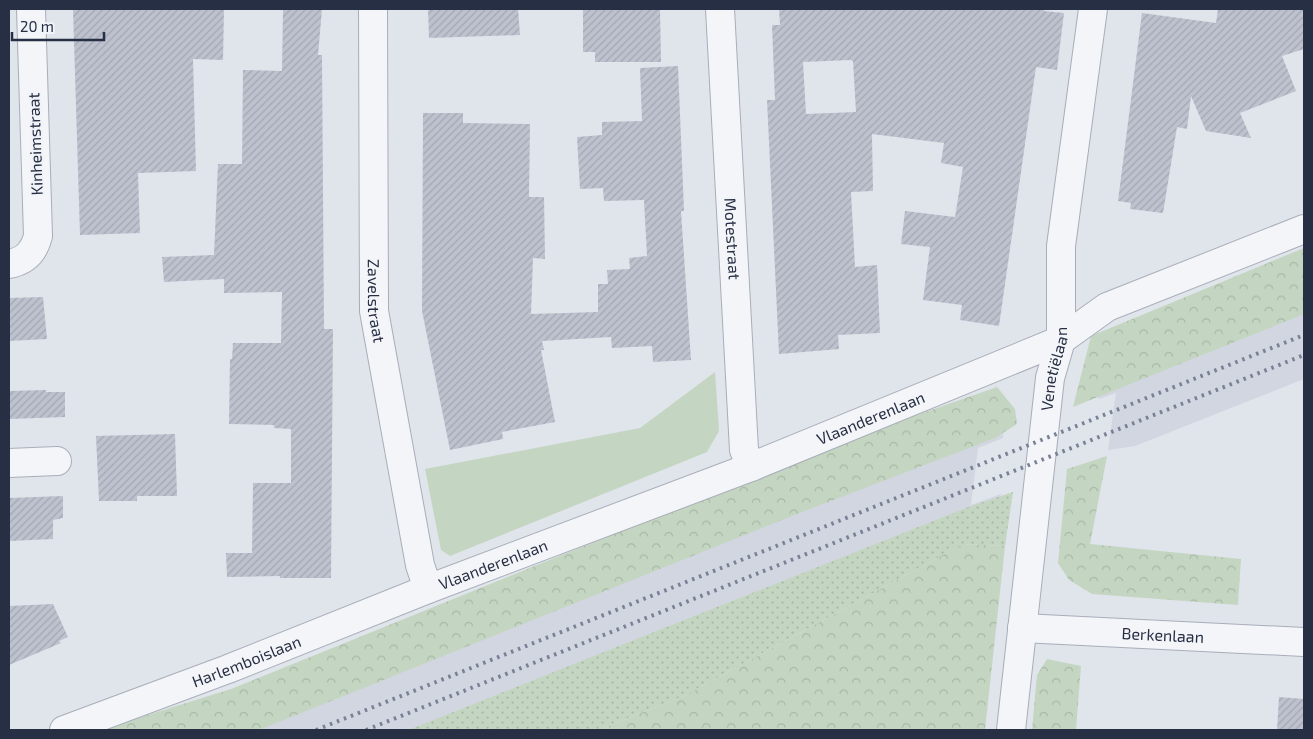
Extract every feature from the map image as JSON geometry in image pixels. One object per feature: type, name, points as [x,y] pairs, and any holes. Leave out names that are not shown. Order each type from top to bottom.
[{"type":"street","name":"Kinheimstraat","points":[[9,264],[18,262],[30,254],[38,236],[31,9]]},
{"type":"street","name":"Zavelstraat","points":[[373,9],[374,311],[420,565],[428,589]]},
{"type":"street","name":"Motestraat","points":[[720,9],[744,450],[751,467]]},
{"type":"street","name":"Venetiëlaan","points":[[1010,730],[1050,378],[1061,340],[1061,246],[1093,9]]},
{"type":"street","name":"Vlaanderenlaan","points":[[428,589],[751,467],[1061,340],[1107,307],[1304,229]]},
{"type":"street","points":[[9,463],[57,461]]},
{"type":"street","name":"Harlemboislaan","points":[[64,730],[228,669],[428,589]]},
{"type":"street","name":"Berkenlaan","points":[[1022,628],[1304,642]]},
{"type":"shaded area","points":[[1304,273],[1304,379],[1135,446],[1108,450],[1116,393],[1099,399],[1096,391]]},
{"type":"shaded area","points":[[1004,408],[1003,438],[978,448],[971,505],[1001,494],[995,529],[598,730],[147,730]]},
{"type":"green space","points":[[1304,248],[1304,314],[1073,407],[1091,336]]},
{"type":"green space","points":[[715,372],[719,431],[707,452],[450,556],[441,550],[425,469],[640,428]]},
{"type":"green space","points":[[997,387],[1015,409],[1017,424],[995,438],[797,514],[259,730],[99,730],[231,689],[757,476],[891,424]]},
{"type":"green space","points":[[1107,456],[1090,544],[1241,559],[1238,605],[1092,594],[1069,580],[1058,563],[1067,469]]},
{"type":"green space","points":[[1013,492],[1005,546],[963,544],[684,696],[598,730],[408,730],[971,506]]},
{"type":"green space","points":[[963,544],[1005,546],[985,730],[598,730],[684,696]]},
{"type":"green space","points":[[1047,659],[1081,666],[1076,730],[1032,730],[1037,675]]},
{"type":"building","points":[[73,9],[224,9],[223,60],[193,59],[196,171],[138,173],[140,233],[80,235]]},
{"type":"building","points":[[283,9],[322,9],[318,55],[322,55],[324,329],[333,329],[331,578],[280,578],[280,576],[227,577],[226,553],[252,553],[253,483],[291,483],[291,429],[274,428],[274,425],[229,424],[230,359],[232,359],[233,343],[281,343],[282,292],[224,293],[224,279],[164,282],[162,257],[214,255],[218,164],[242,164],[243,70],[282,71]]},
{"type":"building","points":[[428,9],[518,9],[520,35],[429,38]]},
{"type":"building","points":[[583,9],[660,9],[661,62],[595,62],[595,52],[583,52]]},
{"type":"building","points":[[779,9],[1045,9],[1044,11],[1064,13],[1057,70],[1036,67],[999,326],[960,320],[962,305],[923,300],[930,247],[901,244],[905,211],[955,217],[963,167],[941,163],[944,143],[872,134],[873,191],[851,192],[855,267],[877,265],[880,333],[838,335],[839,349],[779,354],[767,100],[775,100],[772,25],[780,25]],"holes":[[[853,61],[856,112],[806,114],[803,62]]]},
{"type":"building","points":[[1218,9],[1304,9],[1304,49],[1282,56],[1296,91],[1240,113],[1251,138],[1206,131],[1191,96],[1187,129],[1177,127],[1163,213],[1130,209],[1131,203],[1118,201],[1142,13],[1216,23]]},
{"type":"building","points":[[678,66],[684,211],[681,211],[691,360],[653,362],[652,346],[612,348],[611,337],[542,341],[544,350],[541,350],[555,422],[502,432],[503,439],[450,450],[422,311],[423,113],[463,113],[463,123],[530,124],[529,197],[544,197],[545,259],[533,258],[531,314],[598,312],[598,284],[608,284],[607,270],[630,269],[629,258],[647,256],[644,200],[604,201],[603,188],[580,189],[577,137],[602,135],[602,122],[642,121],[640,68]]},
{"type":"building","points":[[43,297],[47,339],[9,341],[9,298]]},
{"type":"building","points":[[46,390],[46,392],[65,392],[65,417],[9,419],[9,391]]},
{"type":"building","points":[[175,434],[177,496],[137,496],[137,501],[99,501],[96,436]]},
{"type":"building","points":[[63,496],[63,518],[53,520],[53,539],[9,541],[9,498]]},
{"type":"building","points":[[53,604],[68,637],[59,641],[61,643],[9,665],[9,606]]},
{"type":"building","points":[[1279,697],[1304,699],[1304,730],[1277,730]]},
{"type":"railway","points":[[316,730],[1304,335]]},
{"type":"railway","points":[[366,730],[1304,355]]}]
